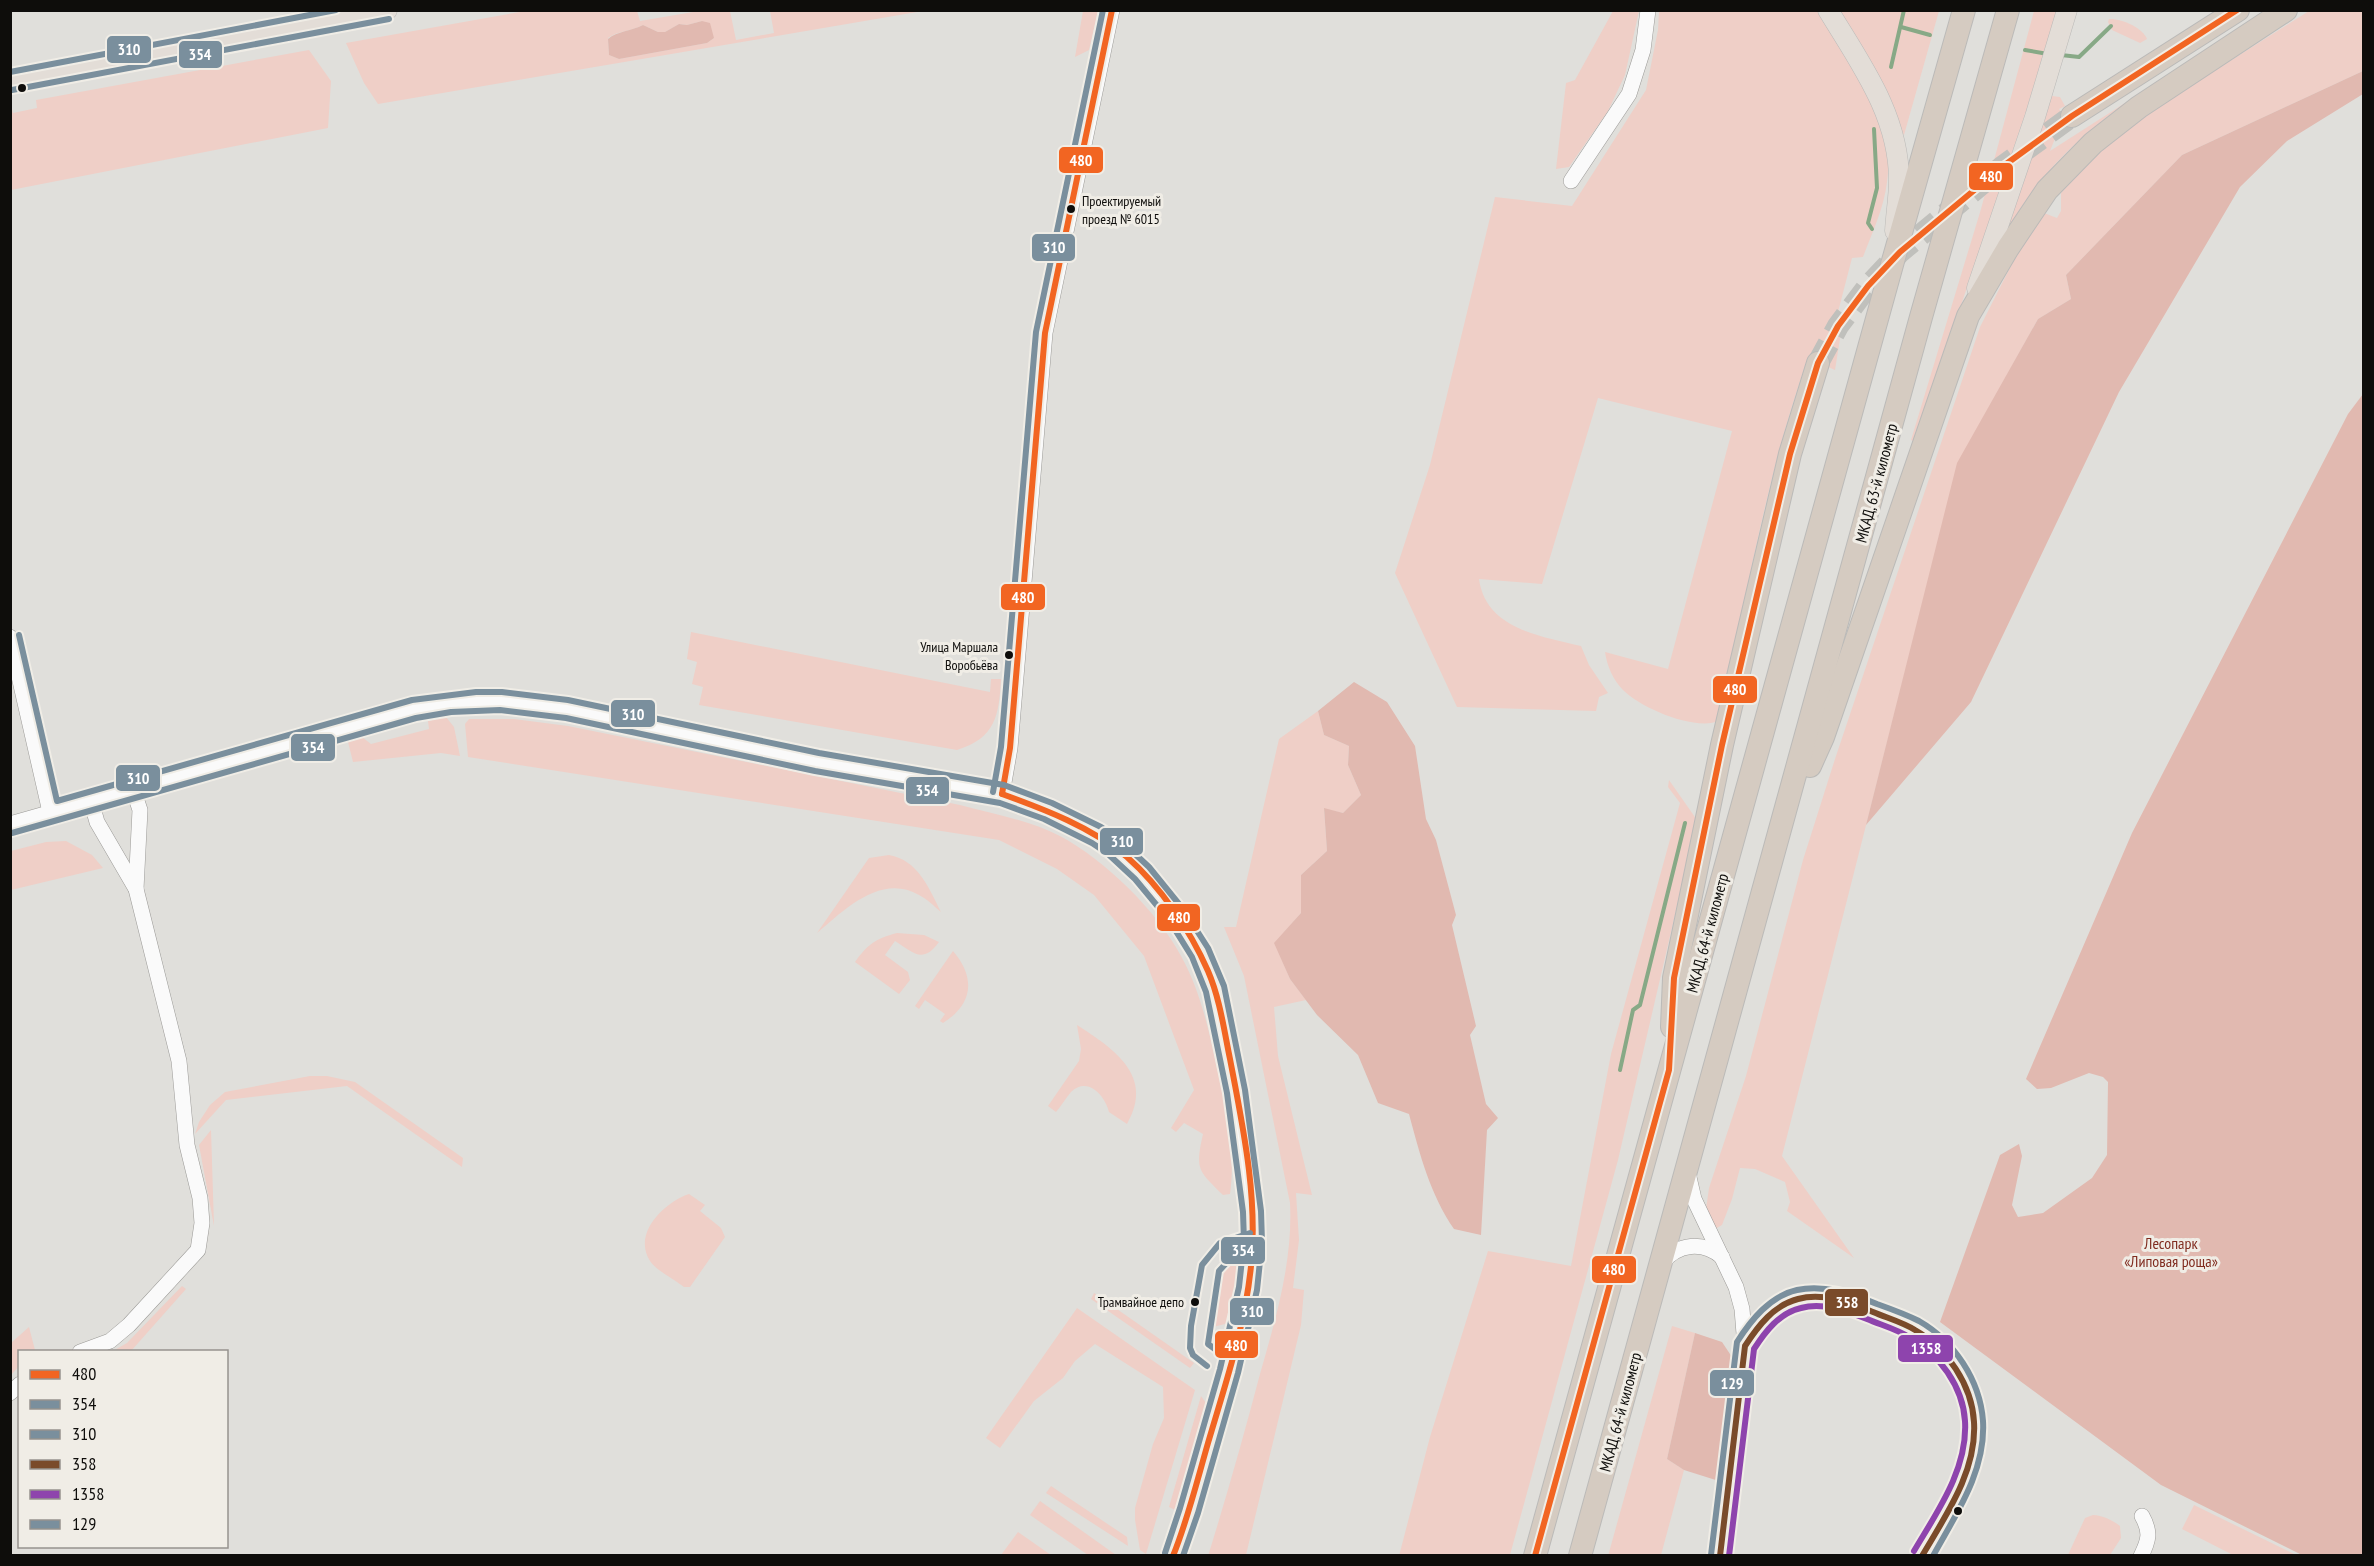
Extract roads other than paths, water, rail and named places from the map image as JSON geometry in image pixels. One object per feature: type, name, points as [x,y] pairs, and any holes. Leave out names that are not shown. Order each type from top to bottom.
[{"type":"highway","points":[[1893,261],[1964,10]]},
{"type":"highway","name":"МКАД, 63-й километр","points":[[1744,957],[1782,828],[1921,317],[2008,10]]},
{"type":"highway","points":[[2072,116],[2238,10]]},
{"type":"highway","points":[[1782,828],[1823,737],[1968,316],[2036,205],[2078,156],[2115,125],[2286,10]]},
{"type":"highway","name":"МКАД, 64-й километр","points":[[1535,1556],[1893,261]]},
{"type":"highway","points":[[1670,1070],[1674,978],[1722,745],[1790,454],[1818,363]]},
{"type":"highway","name":"МКАД, 64-й километр","points":[[1580,1556],[1744,957]]},
{"type":"main road","points":[[10,81],[387,10]]},
{"type":"main road","points":[[1828,10],[1885,109],[1894,138],[1899,178],[1893,261]]},
{"type":"main road","points":[[1968,316],[2035,117],[2067,10]]},
{"type":"street","points":[[1002,794],[1010,748],[1045,333],[1112,10]]},
{"type":"street","points":[[1571,181],[1629,94],[1643,50],[1648,10]]},
{"type":"street","points":[[10,637],[50,812]]},
{"type":"street","points":[[10,824],[414,709],[450,703],[501,701],[567,709],[817,762],[1002,794],[1048,811],[1096,835],[1128,859],[1155,888],[1194,943],[1209,972],[1218,1000],[1241,1124],[1252,1211],[1248,1288],[1229,1371],[1189,1511],[1173,1556]]},
{"type":"street","points":[[133,789],[140,810],[136,889]]},
{"type":"street","points":[[85,1350],[110,1341],[129,1326],[198,1250],[202,1223],[200,1198],[188,1145],[179,1061],[136,889],[97,822],[91,801]]},
{"type":"street","points":[[1688,1161],[1689,1181],[1694,1199],[1736,1287],[1742,1313],[1745,1347],[1720,1556]]},
{"type":"street","points":[[1658,1272],[1670,1254],[1690,1246],[1702,1246],[1722,1257]]},
{"type":"street","points":[[1745,1347],[1764,1320],[1777,1309],[1799,1299],[1826,1297],[1862,1307],[1917,1331],[1939,1348],[1957,1369],[1969,1394],[1974,1422],[1972,1442],[1967,1468],[1957,1494],[1922,1556]]},
{"type":"street","points":[[1742,1313],[1755,1321],[1764,1320]]},
{"type":"street","points":[[2141,1556],[2150,1535],[2142,1516]]},
{"type":"waterway","points":[[1891,67],[1904,10]]},
{"type":"waterway","points":[[2061,55],[2079,57],[2111,26]]},
{"type":"waterway","points":[[1901,27],[1930,35]]},
{"type":"waterway","points":[[2025,50],[2048,54]]},
{"type":"waterway","points":[[1872,229],[1868,223],[1877,188],[1874,129]]},
{"type":"waterway","points":[[1620,1070],[1633,1010],[1640,1005],[1685,823]]},
{"type":"tunnel","points":[[1818,363],[1838,326],[1868,286],[1900,252],[2002,167],[2072,116]]},
{"type":"place","name":"Проектируемый проезд № 6015","points":[[1071,209]]},
{"type":"place","name":"Улица Маршала Воробьёва","points":[[1009,655]]},
{"type":"place","name":"Трамвайное депо","points":[[1195,1302]]},
{"type":"park label","name":"Лесопарк «Липовая роща»","points":[[2171,1252]]}]
